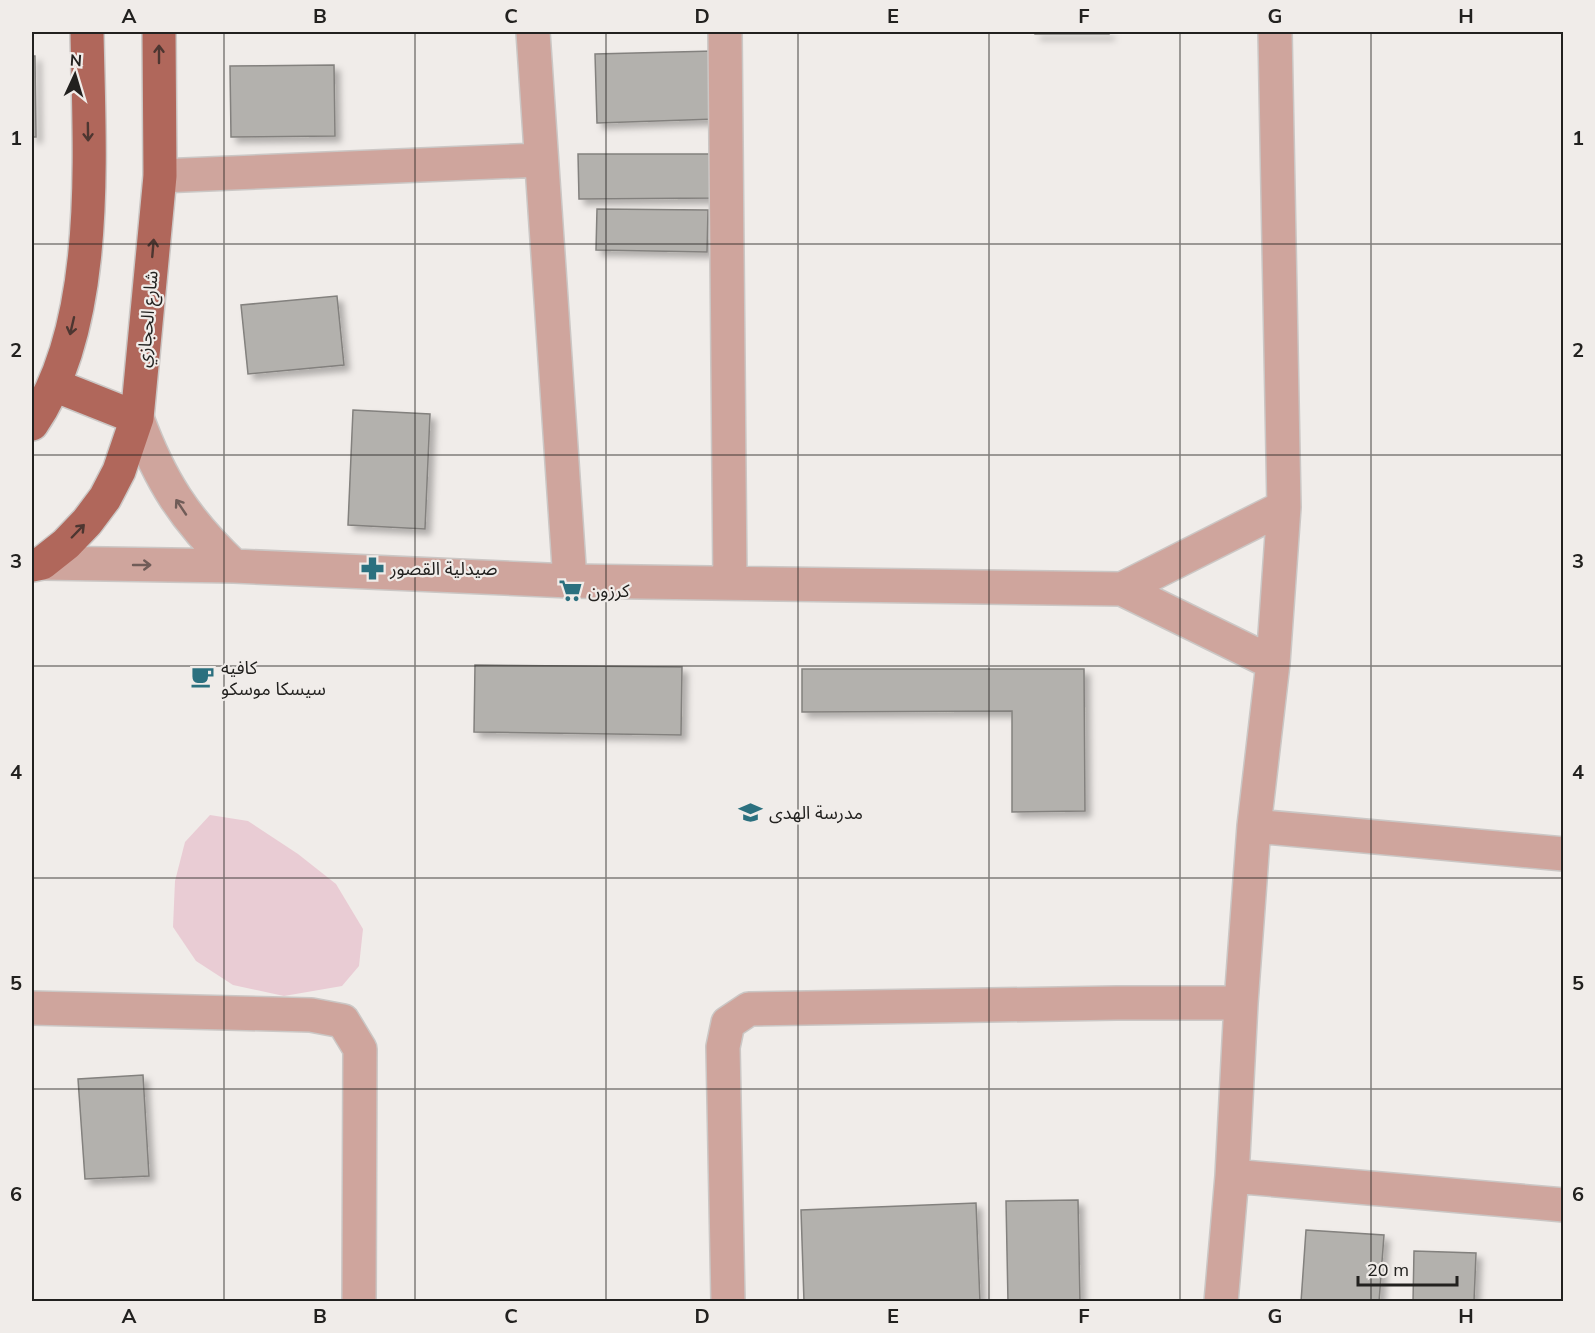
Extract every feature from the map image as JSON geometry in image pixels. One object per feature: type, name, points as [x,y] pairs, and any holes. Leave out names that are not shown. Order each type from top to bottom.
[{"type":"main road","points":[[32,424],[54,385],[69,341],[81,289],[89,182],[87,32]]},
{"type":"main road","name":"شارع الحجازي","points":[[35,560],[66,544],[105,498],[119,471],[137,418],[160,176],[159,32]]},
{"type":"main road","points":[[54,385],[137,418]]},
{"type":"street","points":[[533,32],[570,581]]},
{"type":"street","points":[[725,32],[730,583]]},
{"type":"street","points":[[1221,1302],[1232,1176],[1241,1003],[1254,826],[1273,663],[1284,507],[1275,32]]},
{"type":"street","points":[[160,176],[542,160]]},
{"type":"street","points":[[137,418],[163,481],[183,512],[207,541],[234,566]]},
{"type":"street","points":[[1122,589],[1284,507]]},
{"type":"street","points":[[35,560],[234,566],[570,581],[1122,589],[1273,663]]},
{"type":"street","points":[[1254,826],[1563,854]]},
{"type":"street","points":[[728,1302],[723,1047],[728,1023],[749,1009],[1241,1003]]},
{"type":"street","points":[[32,1008],[311,1015],[343,1021],[360,1049],[359,1302]]},
{"type":"street","points":[[1232,1176],[1563,1205]]},
{"type":"shaded area","points":[[210,815],[248,821],[298,854],[336,884],[363,929],[359,966],[342,986],[284,996],[233,985],[196,961],[173,927],[175,881],[185,842]]},
{"type":"building","points":[[1035,32],[1109,32],[1109,34],[1035,34]]},
{"type":"building","points":[[714,51],[716,119],[597,123],[595,54]]},
{"type":"building","points":[[32,56],[35,56],[36,137],[32,137]]},
{"type":"building","points":[[334,65],[335,136],[231,137],[230,66]]},
{"type":"building","points":[[578,154],[716,154],[716,198],[579,199]]},
{"type":"building","points":[[597,209],[708,210],[707,252],[596,250]]},
{"type":"building","points":[[337,296],[344,365],[248,374],[241,305]]},
{"type":"building","points":[[353,410],[430,414],[425,529],[348,525]]},
{"type":"building","points":[[475,665],[682,667],[681,735],[474,732]]},
{"type":"building","points":[[802,669],[1084,669],[1085,811],[1012,812],[1012,711],[802,712]]},
{"type":"building","points":[[143,1075],[149,1176],[85,1179],[78,1079]]},
{"type":"building","points":[[1078,1200],[1080,1302],[1008,1302],[1006,1201]]},
{"type":"building","points":[[976,1203],[980,1302],[804,1302],[801,1210]]},
{"type":"building","points":[[1306,1230],[1384,1235],[1379,1302],[1301,1302]]},
{"type":"building","points":[[1414,1251],[1476,1253],[1474,1302],[1413,1302]]},
{"type":"place","name":"صيدلية القصور","points":[[372,568]]},
{"type":"place","name":"كرزون","points":[[570,590]]},
{"type":"place","name":"كافيه سيسكا موسكو","points":[[203,677]]},
{"type":"place","name":"مدرسة الهدى","points":[[751,812]]}]
